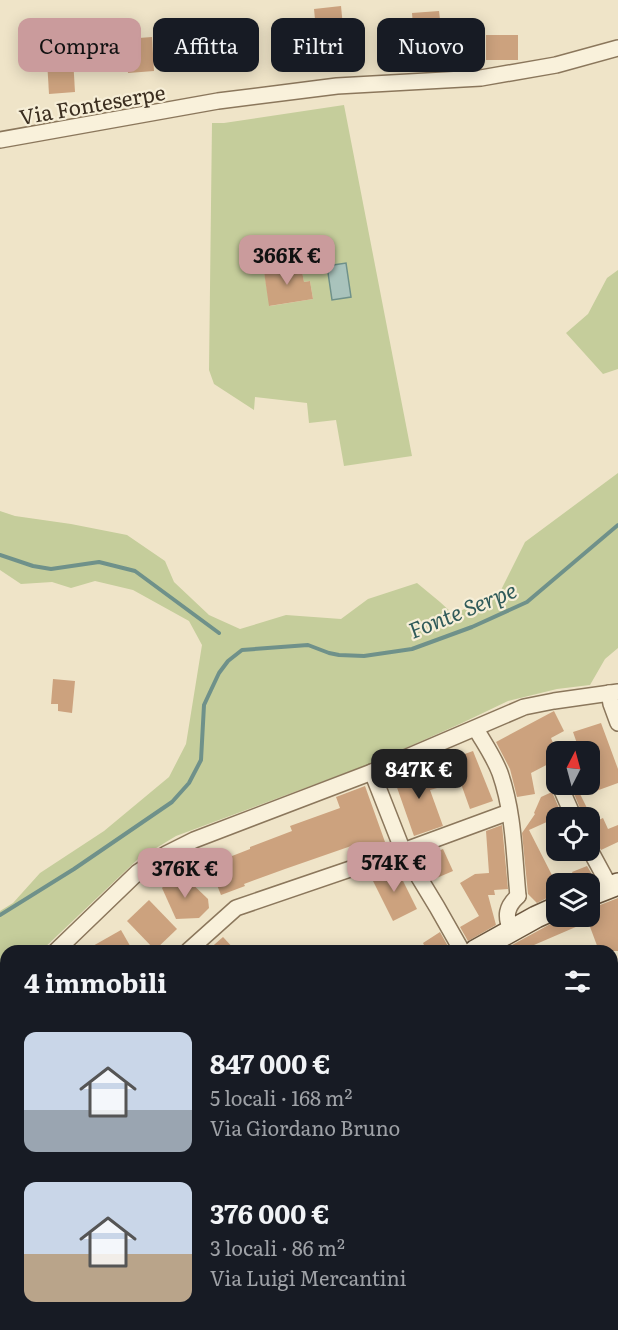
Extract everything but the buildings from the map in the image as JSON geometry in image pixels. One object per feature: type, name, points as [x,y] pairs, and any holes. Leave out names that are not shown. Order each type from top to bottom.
[{"type":"street","name":"Via Fonteserpe","points":[[0,140],[218,101],[337,86],[480,78],[556,65],[618,48]]},
{"type":"street","points":[[62,945],[138,872],[166,854],[194,840],[372,772],[524,707],[614,693],[611,704],[618,723]]},
{"type":"street","points":[[476,729],[503,784],[513,833],[518,896],[529,905],[536,916]]},
{"type":"street","points":[[372,772],[404,851],[459,945]]},
{"type":"street","points":[[195,945],[236,908],[404,851],[509,812]]},
{"type":"street","points":[[598,861],[614,885],[600,891]]},
{"type":"street","points":[[511,930],[506,912],[518,896]]},
{"type":"street","points":[[485,945],[546,912]]},
{"type":"green space","points":[[344,105],[412,456],[344,466],[336,420],[309,423],[307,403],[255,397],[254,410],[214,384],[209,370],[212,123]],"holes":[[[301,266],[304,282],[310,281],[313,299],[270,306],[264,272]]]},
{"type":"green space","points":[[618,270],[618,369],[603,374],[566,333],[588,314],[607,278]]},
{"type":"green space","points":[[618,473],[618,648],[605,659],[590,685],[557,689],[508,701],[372,763],[176,836],[138,859],[47,945],[0,945],[0,911],[13,903],[40,873],[104,831],[169,777],[186,744],[202,645],[189,621],[133,590],[95,581],[71,588],[52,582],[21,584],[0,570],[0,511],[15,516],[127,535],[165,561],[174,582],[209,615],[240,629],[286,615],[341,619],[368,599],[417,583],[453,614],[499,594],[525,542]]},
{"type":"water","points":[[346,263],[351,297],[332,300],[327,266]]},
{"type":"waterway","name":"Fonte Serpe","points":[[0,915],[74,869],[172,802],[189,783],[201,760],[204,705],[219,673],[228,661],[242,650],[308,645],[339,655],[364,656],[412,649],[472,627],[527,602],[618,525]]},
{"type":"waterway","name":"Fonte Serpe","points":[[0,555],[33,566],[51,569],[99,562],[135,571],[219,633]]}]
